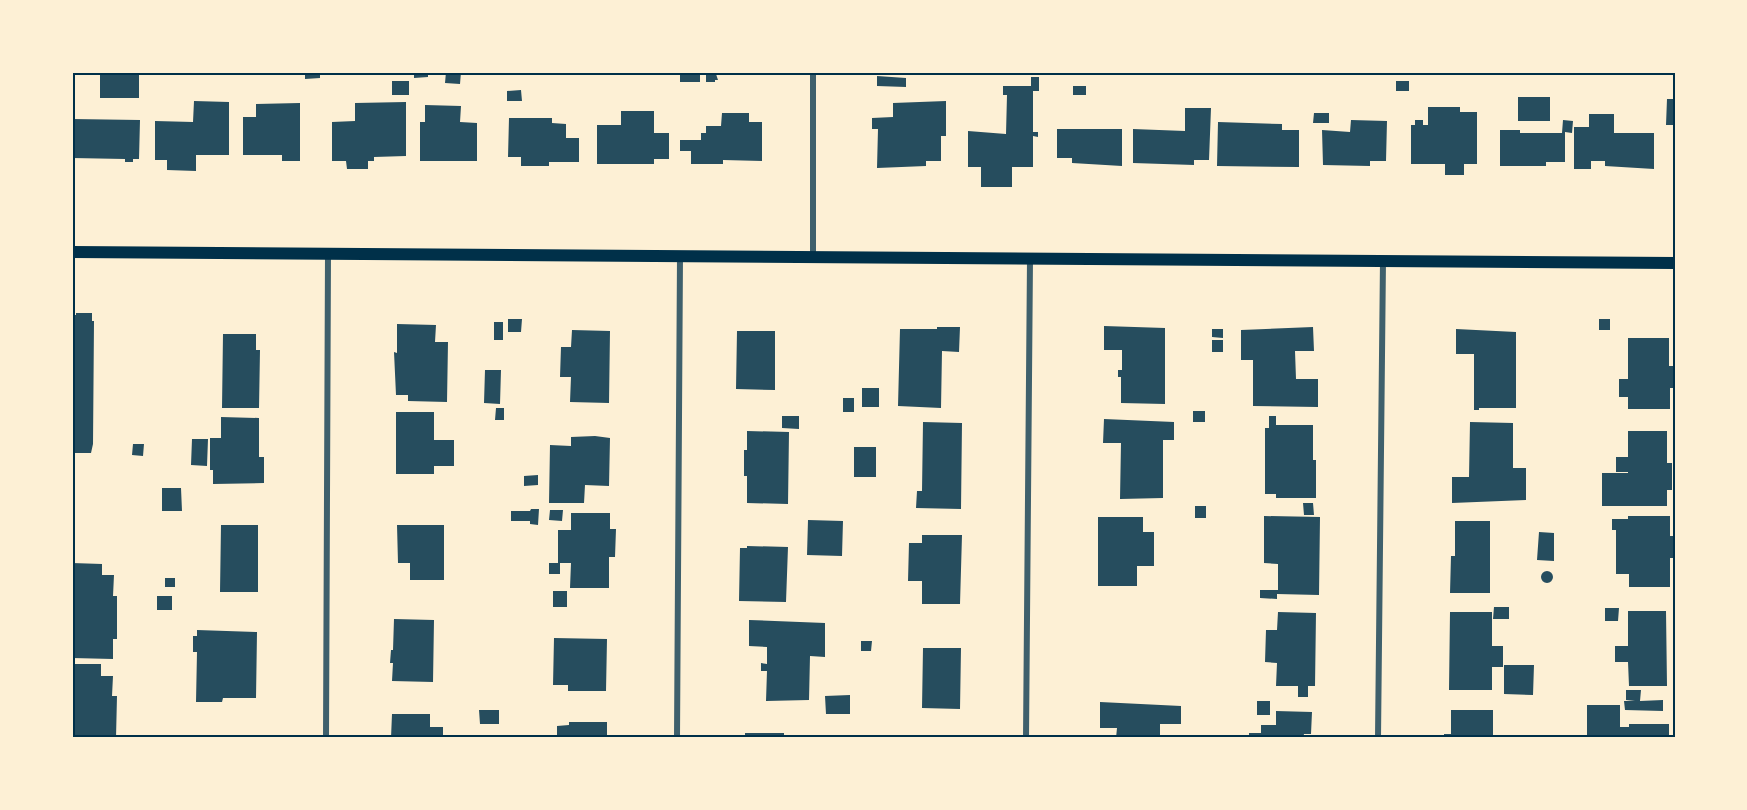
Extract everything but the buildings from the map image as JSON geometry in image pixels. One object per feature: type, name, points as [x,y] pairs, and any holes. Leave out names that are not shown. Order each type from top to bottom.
[{"type":"main road","points":[[72,252],[1675,263]]},
{"type":"street","points":[[813,72],[813,256]]},
{"type":"street","points":[[326,738],[328,254]]},
{"type":"street","points":[[677,738],[680,256]]},
{"type":"street","points":[[1026,738],[1030,258]]},
{"type":"street","points":[[1378,738],[1383,260]]}]
